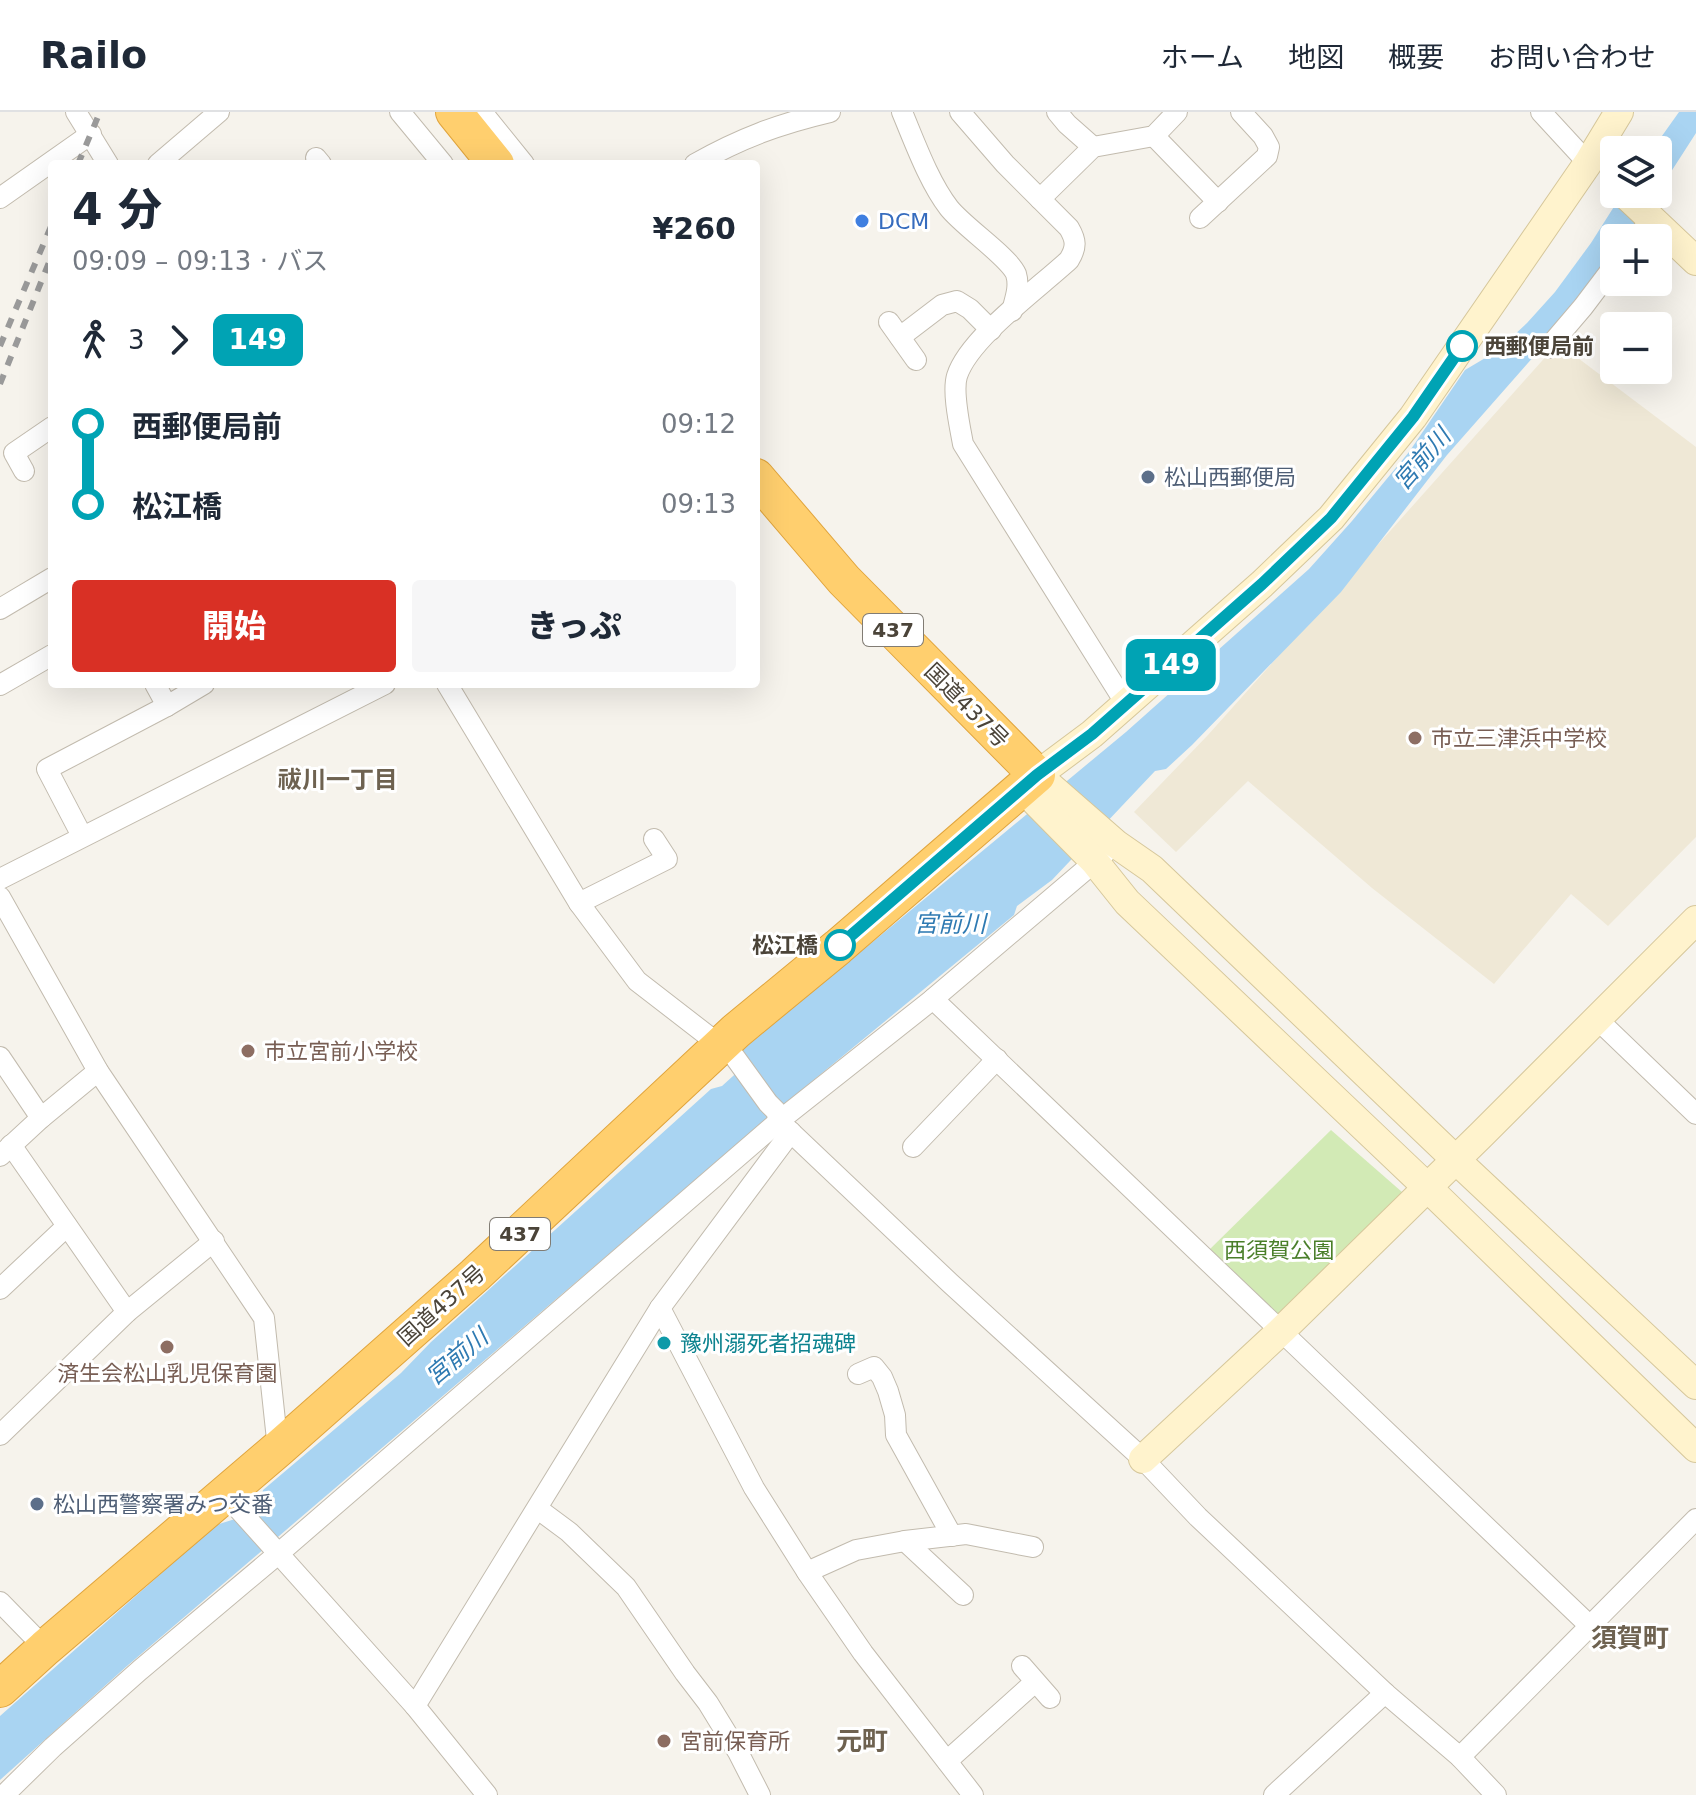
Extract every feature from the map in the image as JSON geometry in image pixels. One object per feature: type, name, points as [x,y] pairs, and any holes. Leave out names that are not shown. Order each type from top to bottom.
[{"type":"highway","points":[[428,112],[467,160]]},
{"type":"highway","points":[[454,112],[493,160]]},
{"type":"highway","name":"国道437号","points":[[760,482],[844,580],[1033,786]]},
{"type":"highway","name":"国道437号","points":[[760,516],[828,594],[1033,786]]},
{"type":"highway","name":"国道437号","points":[[0,1689],[45,1648],[231,1500],[278,1449],[728,1051],[736,1031],[1033,786]]},
{"type":"street","points":[[76,112],[106,160]]},
{"type":"street","points":[[163,160],[219,112]]},
{"type":"street","points":[[400,112],[440,160]]},
{"type":"street","points":[[482,112],[521,160]]},
{"type":"street","points":[[702,160],[729,145],[784,123],[830,112]]},
{"type":"street","points":[[902,112],[936,187],[949,208],[1015,273],[1018,288],[1012,311]]},
{"type":"street","points":[[960,112],[1005,164],[1069,228],[1075,239],[1075,250],[1069,260],[991,330],[966,357],[956,378],[963,444],[1126,704]]},
{"type":"street","points":[[1057,112],[1093,147]]},
{"type":"street","points":[[1040,199],[1093,147],[1154,136],[1177,112]]},
{"type":"street","points":[[1200,218],[1267,156],[1269,147],[1263,136],[1241,112]]},
{"type":"street","points":[[1541,112],[1600,173]]},
{"type":"street","points":[[1619,112],[1588,163],[1413,417],[1331,518],[1262,584],[1033,786],[1103,850],[1152,869],[1696,1385]]},
{"type":"street","points":[[54,160],[91,134]]},
{"type":"street","points":[[1154,136],[1218,202]]},
{"type":"street","points":[[0,198],[48,164]]},
{"type":"street","points":[[1672,244],[1696,261]]},
{"type":"street","points":[[1548,348],[1600,285]]},
{"type":"street","points":[[916,360],[895,330],[942,305],[957,301],[991,330]]},
{"type":"street","points":[[24,471],[14,453],[48,430]]},
{"type":"street","points":[[0,609],[48,580]]},
{"type":"street","points":[[0,685],[48,657]]},
{"type":"street","points":[[157,688],[167,706]]},
{"type":"street","points":[[82,836],[47,769],[197,688]]},
{"type":"street","points":[[0,879],[377,688]]},
{"type":"street","points":[[449,688],[579,903],[637,981],[728,1051],[779,1119],[950,1283],[1143,1459],[1198,1517],[1385,1693],[1460,1757],[1496,1795]]},
{"type":"street","points":[[579,903],[667,859],[654,839]]},
{"type":"street","points":[[4,1795],[53,1747],[275,1550],[779,1119],[933,999],[1103,850]]},
{"type":"street","points":[[1103,850],[1127,902],[1696,1448]]},
{"type":"street","points":[[0,897],[98,1071],[264,1318],[278,1449]]},
{"type":"street","points":[[1143,1459],[1282,1330],[1696,920]]},
{"type":"street","points":[[933,999],[1590,1626]]},
{"type":"street","points":[[1597,1019],[1696,1114]]},
{"type":"street","points":[[0,1057],[41,1118]]},
{"type":"street","points":[[913,1147],[997,1059]]},
{"type":"street","points":[[98,1071],[6,1150],[67,1226],[127,1312]]},
{"type":"street","points":[[415,1706],[779,1119]]},
{"type":"street","points":[[0,1289],[67,1226]]},
{"type":"street","points":[[0,1435],[127,1312],[214,1241]]},
{"type":"street","points":[[660,1308],[754,1488],[807,1572],[863,1653],[973,1795]]},
{"type":"street","points":[[858,1374],[874,1367],[882,1377],[895,1415],[896,1435],[952,1536]]},
{"type":"street","points":[[231,1500],[415,1706],[487,1795]]},
{"type":"street","points":[[538,1509],[569,1532],[626,1587],[708,1703],[760,1795]]},
{"type":"street","points":[[1460,1757],[1696,1519]]},
{"type":"street","points":[[807,1572],[856,1550],[966,1534],[1033,1547]]},
{"type":"street","points":[[905,1541],[963,1595]]},
{"type":"street","points":[[0,1602],[45,1648]]},
{"type":"street","points":[[947,1761],[1028,1674],[1050,1698]]},
{"type":"street","points":[[1274,1795],[1385,1693]]},
{"type":"shaded area","points":[[1558,343],[1600,375],[1600,384],[1612,384],[1696,447],[1696,837],[1608,926],[1571,894],[1494,984],[1372,888],[1248,781],[1176,852],[1134,812],[1208,735]]},
{"type":"green space","name":"西須賀公園","points":[[1331,1130],[1402,1192],[1280,1320],[1208,1251]]},
{"type":"water","points":[[1679,112],[1696,112],[1696,133],[1672,170],[1672,136],[1662,136]]},
{"type":"water","name":"宮前川","points":[[1613,208],[1648,208],[1639,224],[1603,224]]},
{"type":"water","name":"宮前川","points":[[1600,229],[1600,278],[1580,304],[1447,455],[1341,592],[1192,745],[1166,769],[1155,771],[1052,880],[1017,906],[1014,915],[776,1111],[127,1666],[0,1780],[0,1716],[216,1525],[235,1519],[261,1499],[263,1490],[401,1373],[431,1342],[711,1089],[722,1086],[743,1067],[741,1051],[1126,732],[1309,569],[1409,452],[1465,370],[1497,351],[1527,323],[1555,292]]},
{"type":"railway","points":[[80,160],[100,112]]},
{"type":"railway","points":[[0,346],[48,233]]},
{"type":"railway","points":[[0,384],[48,265]]},
{"type":"bus line","name":"149","points":[[840,945],[1037,775],[1092,734],[1262,584],[1331,518],[1413,417],[1462,346]]},
{"type":"place","name":"DCM","points":[[862,221]]},
{"type":"place","name":"西郵便局前","points":[[1462,346]]},
{"type":"place","name":"松山西郵便局","points":[[1148,477]]},
{"type":"place","name":"市立三津浜中学校","points":[[1415,738]]},
{"type":"place","name":"松江橋","points":[[840,945]]},
{"type":"place","name":"市立宮前小学校","points":[[248,1051]]},
{"type":"place","name":"豫州溺死者招魂碑","points":[[664,1343]]},
{"type":"place","name":"済生会松山乳児保育園","points":[[167,1347]]},
{"type":"place","name":"松山西警察署みつ交番","points":[[37,1504]]},
{"type":"place","name":"宮前保育所","points":[[664,1741]]},
{"type":"district","name":"祓川一丁目","points":[[338,780]]},
{"type":"district","name":"須賀町","points":[[1630,1638]]},
{"type":"district","name":"元町","points":[[862,1741]]}]
